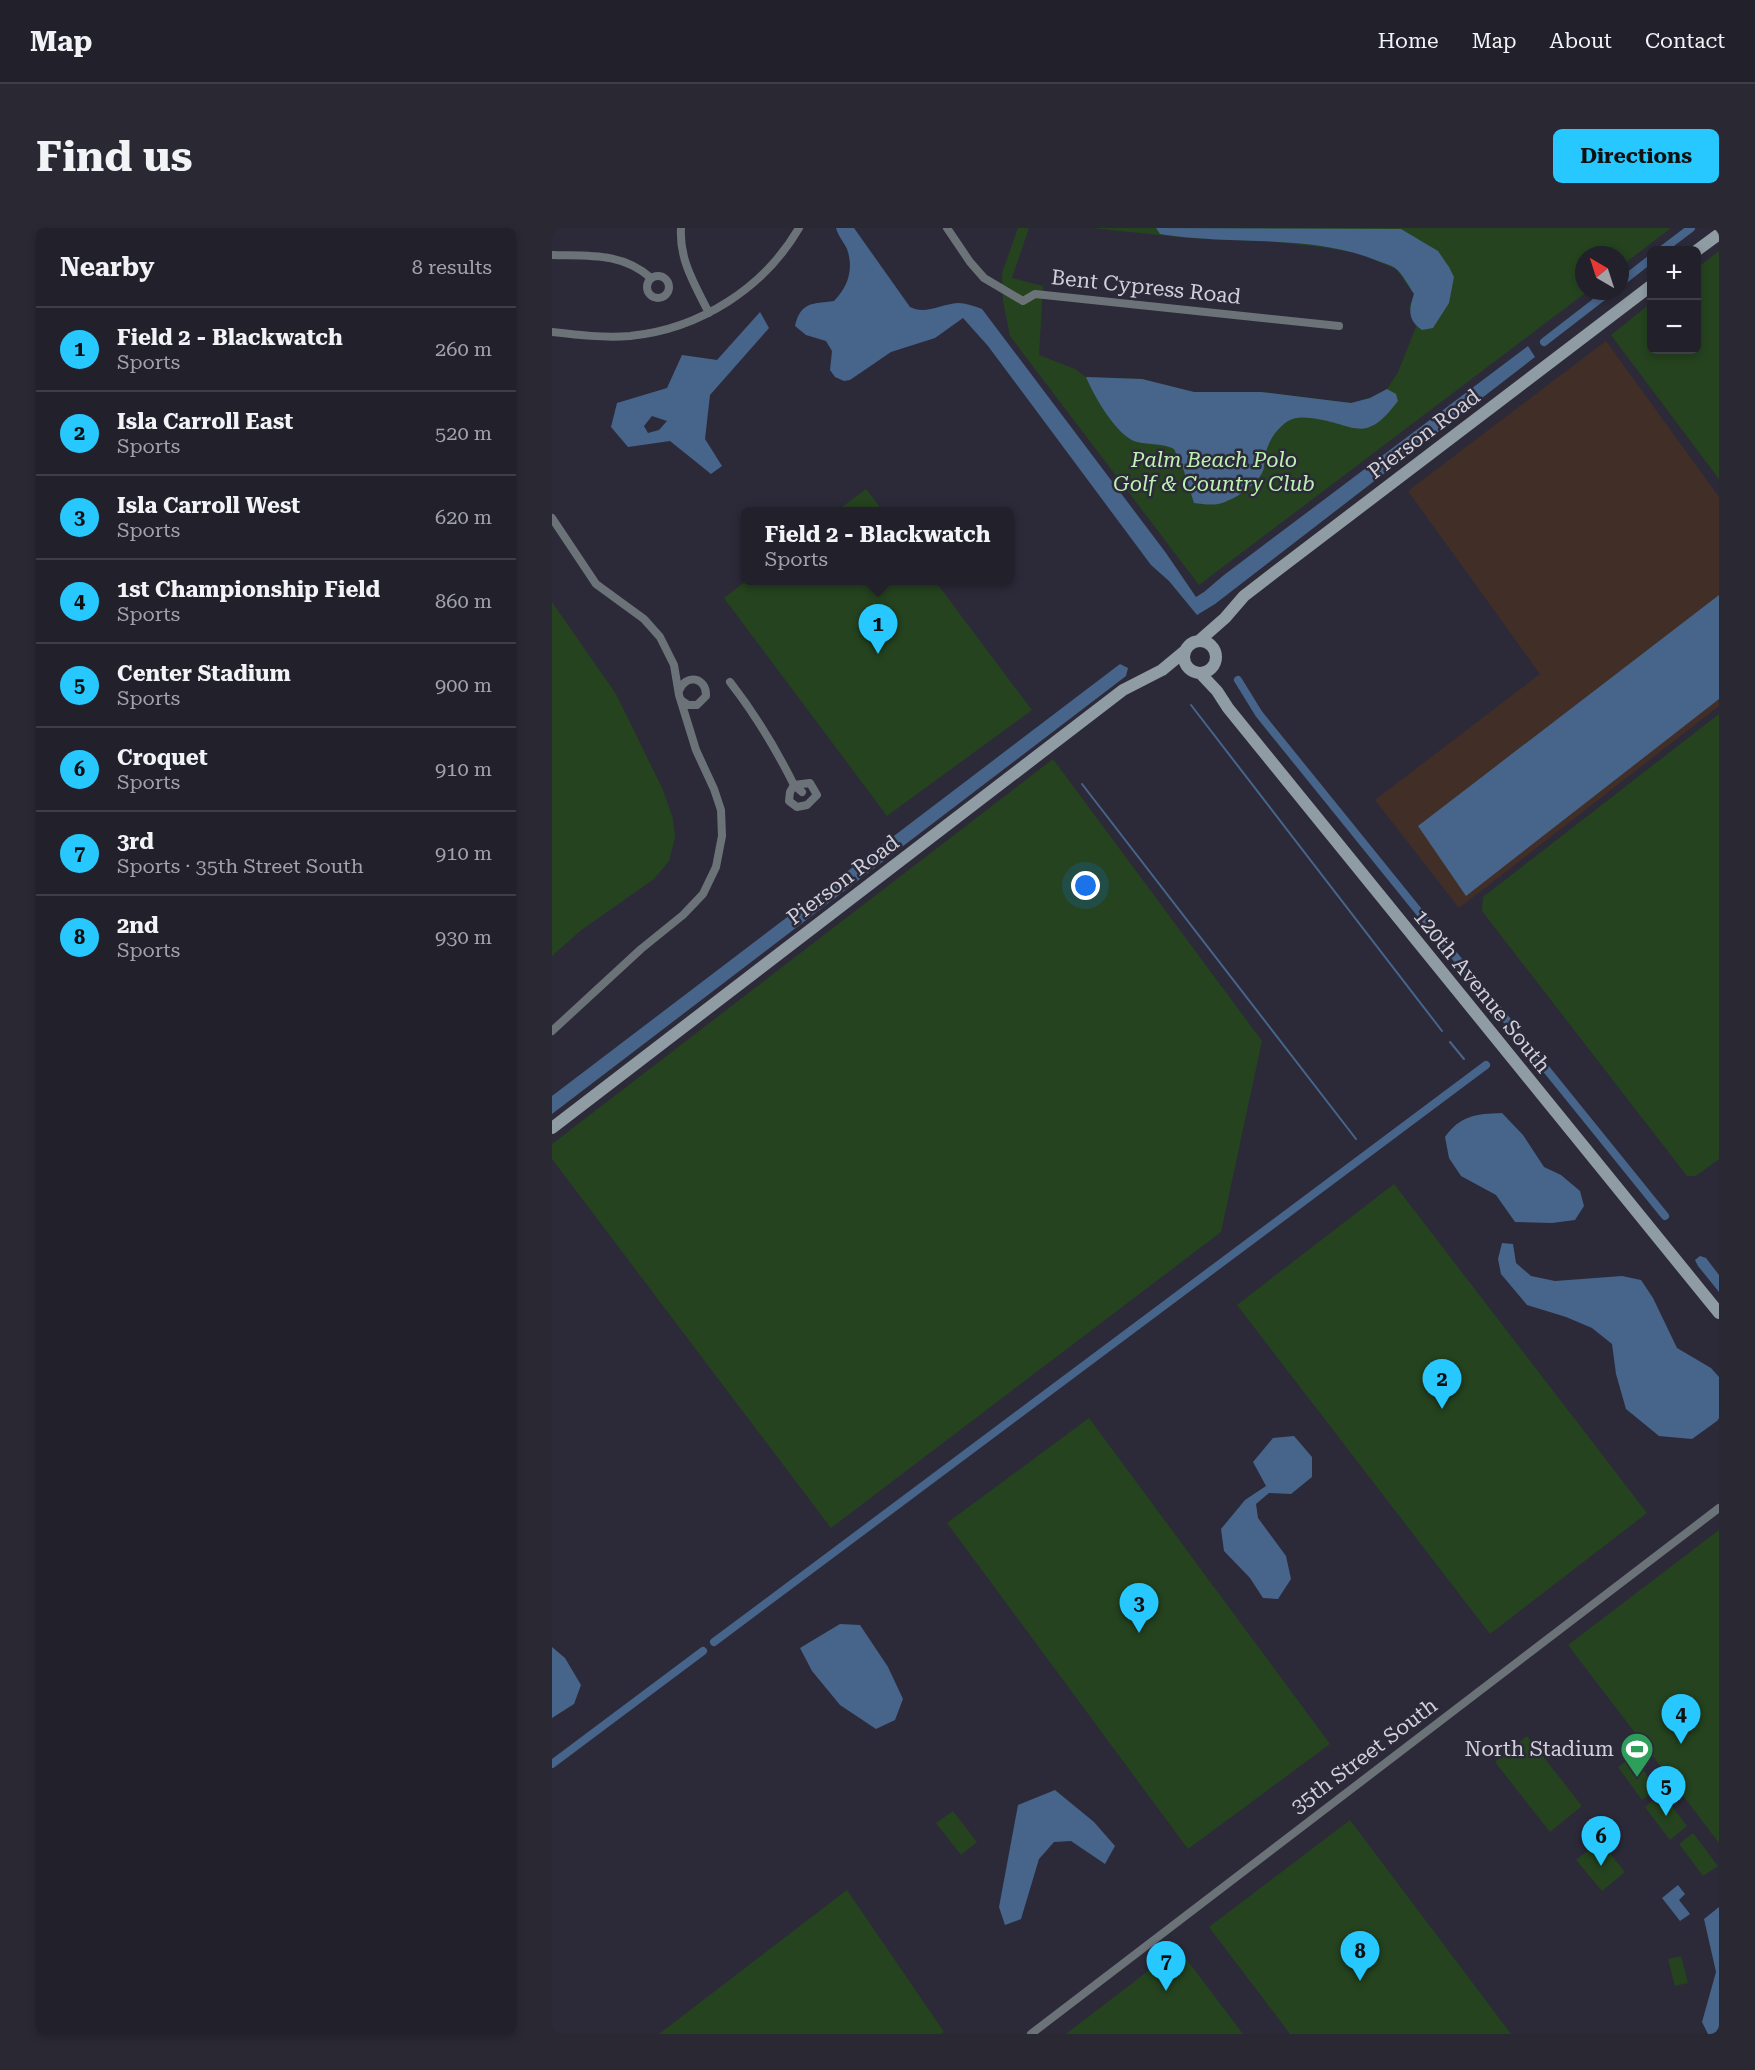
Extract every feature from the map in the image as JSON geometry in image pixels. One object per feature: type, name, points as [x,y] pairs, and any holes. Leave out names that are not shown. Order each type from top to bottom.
[{"type":"street","points":[[681,228],[681,243],[686,267],[709,313]]},
{"type":"street","points":[[552,332],[630,336],[675,327],[709,313],[748,288],[765,272],[799,228]]},
{"type":"street","name":"Bent Cypress Road","points":[[947,228],[984,278],[1023,301],[1035,294],[1338,326]]},
{"type":"street","points":[[1701,247],[1719,234]]},
{"type":"street","points":[[552,255],[621,260],[639,266],[651,278]]},
{"type":"street","name":"Pierson Road","points":[[1200,640],[1225,618],[1244,596],[1647,289]]},
{"type":"street","points":[[552,518],[596,584],[644,619],[660,637],[674,665],[696,750],[721,810],[722,836],[716,867],[703,894],[552,1031]]},
{"type":"street","name":"Pierson Road","points":[[1214,647],[1225,618]]},
{"type":"street","points":[[1200,640],[1214,647],[1216,655],[1213,667],[1194,671],[1185,663],[1185,651],[1189,644],[1200,640]]},
{"type":"street","name":"Pierson Road","points":[[552,1128],[1123,690],[1162,670],[1185,651]]},
{"type":"street","name":"120th Avenue South","points":[[1213,667],[1217,691]]},
{"type":"street","name":"Pierson Road","points":[[1162,670],[1194,671]]},
{"type":"street","name":"120th Avenue South","points":[[1194,671],[1217,691],[1228,708],[1719,1313]]},
{"type":"street","points":[[730,682],[752,711],[794,785],[802,792]]},
{"type":"street","name":"35th Street South","points":[[1031,2034],[1719,1508]]},
{"type":"shaded area","points":[[1606,341],[1719,497],[1719,706],[1459,908],[1375,800],[1540,674],[1408,491]]},
{"type":"green space","name":"Palm Beach Polo Golf & Country Club","points":[[1018,228],[1029,228],[1012,278],[1043,286],[1039,355],[1075,369],[1086,377],[1142,379],[1194,392],[1261,392],[1351,403],[1370,398],[1387,389],[1398,372],[1416,327],[1409,308],[1414,294],[1396,269],[1360,254],[1322,247],[1264,241],[1188,238],[1091,228],[1671,228],[1629,260],[1629,246],[1575,246],[1576,300],[1199,585],[1010,336],[1003,301],[1002,273]]},
{"type":"green space","points":[[1719,251],[1719,479],[1611,335],[1647,306],[1647,354],[1701,354],[1701,265]]},
{"type":"green space","points":[[866,489],[880,507],[842,507]]},
{"type":"green space","points":[[741,585],[938,585],[1032,710],[887,816],[724,598]]},
{"type":"green space","points":[[552,602],[616,694],[663,790],[673,819],[675,838],[669,861],[654,879],[580,931],[552,956]]},
{"type":"green space","points":[[1719,714],[1719,1159],[1696,1176],[1687,1176],[1482,911],[1483,897]]},
{"type":"green space","points":[[1053,759],[1262,1041],[1221,1232],[831,1528],[552,1159],[552,1144]]},
{"type":"green space","points":[[1394,1184],[1647,1513],[1490,1634],[1237,1305]]},
{"type":"green space","points":[[1089,1418],[1330,1744],[1188,1849],[947,1523]]},
{"type":"green space","points":[[1719,1530],[1719,1843],[1568,1645]]},
{"type":"green space","points":[[1527,1736],[1582,1806],[1550,1832],[1495,1762]]},
{"type":"green space","name":"North Stadium","points":[[1633,1756],[1657,1789],[1642,1800],[1618,1767]]},
{"type":"green space","points":[[1662,1793],[1687,1826],[1670,1840],[1645,1807]]},
{"type":"green space","points":[[953,1811],[977,1842],[961,1855],[936,1823]]},
{"type":"green space","points":[[1350,1820],[1511,2034],[1290,2034],[1209,1927]]},
{"type":"green space","points":[[1693,1833],[1718,1866],[1703,1876],[1679,1844]]},
{"type":"green space","points":[[1600,1841],[1625,1872],[1602,1891],[1576,1860]]},
{"type":"green space","points":[[847,1890],[944,2032],[941,2034],[659,2034]]},
{"type":"green space","points":[[1178,1948],[1243,2034],[1066,2034]]},
{"type":"green space","points":[[1681,1956],[1688,1983],[1675,1986],[1668,1959]]},
{"type":"water","points":[[836,228],[854,228],[910,307],[927,310],[958,303],[982,309],[1166,553],[1196,597],[1528,346],[1535,357],[1215,604],[1197,615],[1169,581],[1151,565],[988,346],[963,318],[935,338],[891,352],[850,380],[844,381],[835,377],[830,370],[832,351],[826,341],[806,335],[795,326],[804,308],[834,301],[846,284],[850,271],[849,256]]},
{"type":"water","points":[[1156,228],[1401,229],[1438,251],[1449,267],[1454,277],[1449,303],[1433,328],[1422,330],[1410,314],[1414,294],[1401,274],[1389,265],[1352,252],[1325,247],[1298,243],[1160,234]]},
{"type":"water","points":[[760,312],[769,328],[710,395],[705,439],[722,466],[711,474],[670,441],[628,447],[611,427],[617,403],[667,388],[682,355],[717,360]],"holes":[[[652,416],[667,421],[659,430],[648,433],[644,426]]]},
{"type":"water","points":[[1086,377],[1142,379],[1194,392],[1261,392],[1351,403],[1370,398],[1387,389],[1396,394],[1398,401],[1376,424],[1367,428],[1358,429],[1307,418],[1288,421],[1270,441],[1263,471],[1255,483],[1227,501],[1204,504],[1194,503],[1183,468],[1174,449],[1129,439],[1100,405]]},
{"type":"water","points":[[1719,595],[1719,699],[1466,896],[1418,826]]},
{"type":"water","points":[[1120,664],[1128,668],[1126,676],[552,1114],[552,1096]]},
{"type":"water","points":[[1502,1113],[1523,1135],[1544,1167],[1561,1175],[1580,1191],[1584,1206],[1575,1220],[1552,1223],[1515,1222],[1496,1195],[1461,1176],[1449,1158],[1445,1137],[1457,1124],[1470,1117]]},
{"type":"water","points":[[1502,1243],[1513,1244],[1516,1263],[1531,1276],[1555,1281],[1622,1276],[1641,1280],[1653,1298],[1677,1348],[1711,1368],[1719,1377],[1719,1418],[1717,1421],[1692,1439],[1659,1436],[1626,1409],[1616,1374],[1612,1344],[1592,1328],[1527,1305],[1501,1274],[1498,1259]]},
{"type":"water","points":[[1700,1256],[1706,1258],[1719,1275],[1719,1292],[1698,1266],[1695,1260]]},
{"type":"water","points":[[1294,1436],[1312,1457],[1312,1477],[1291,1494],[1269,1493],[1256,1504],[1258,1518],[1286,1556],[1291,1579],[1278,1599],[1263,1598],[1250,1578],[1224,1551],[1221,1529],[1245,1500],[1266,1486],[1253,1462],[1273,1438]]},
{"type":"water","points":[[840,1624],[860,1625],[888,1667],[903,1699],[895,1720],[876,1729],[840,1705],[812,1671],[800,1648]]},
{"type":"water","points":[[552,1647],[565,1658],[581,1685],[574,1704],[552,1718]]},
{"type":"water","points":[[1055,1790],[1094,1822],[1115,1846],[1105,1864],[1071,1841],[1054,1842],[1039,1859],[1021,1919],[1005,1925],[999,1907],[1018,1805]]},
{"type":"water","points":[[1678,1885],[1685,1894],[1679,1900],[1690,1914],[1680,1921],[1662,1898]]},
{"type":"water","points":[[1719,1907],[1719,2034],[1708,2034],[1702,2022],[1716,1972],[1704,1919]]},
{"type":"waterway","points":[[1667,246],[1691,228]]},
{"type":"waterway","points":[[1629,276],[1647,262]]},
{"type":"waterway","points":[[1544,342],[1598,300]]},
{"type":"waterway","points":[[1238,680],[1259,714],[1665,1216]]},
{"type":"waterway","points":[[1191,705],[1442,1031]]},
{"type":"waterway","points":[[1082,784],[1356,1139]]},
{"type":"waterway","points":[[1450,1042],[1464,1059]]},
{"type":"waterway","points":[[714,1642],[1486,1065]]},
{"type":"waterway","points":[[552,1764],[703,1651]]},
{"type":"place","name":"Field 2 - Blackwatch","points":[[878,654]]},
{"type":"place","name":"Isla Carroll East","points":[[1442,1409]]},
{"type":"place","name":"Isla Carroll West","points":[[1139,1633]]},
{"type":"place","name":"1st Championship Field","points":[[1681,1744]]},
{"type":"place","name":"North Stadium","points":[[1637,1778]]},
{"type":"place","name":"Center Stadium","points":[[1666,1816]]},
{"type":"place","name":"Croquet","points":[[1601,1866]]},
{"type":"place","name":"2nd","points":[[1360,1981]]},
{"type":"place","name":"3rd","points":[[1166,1991]]}]
